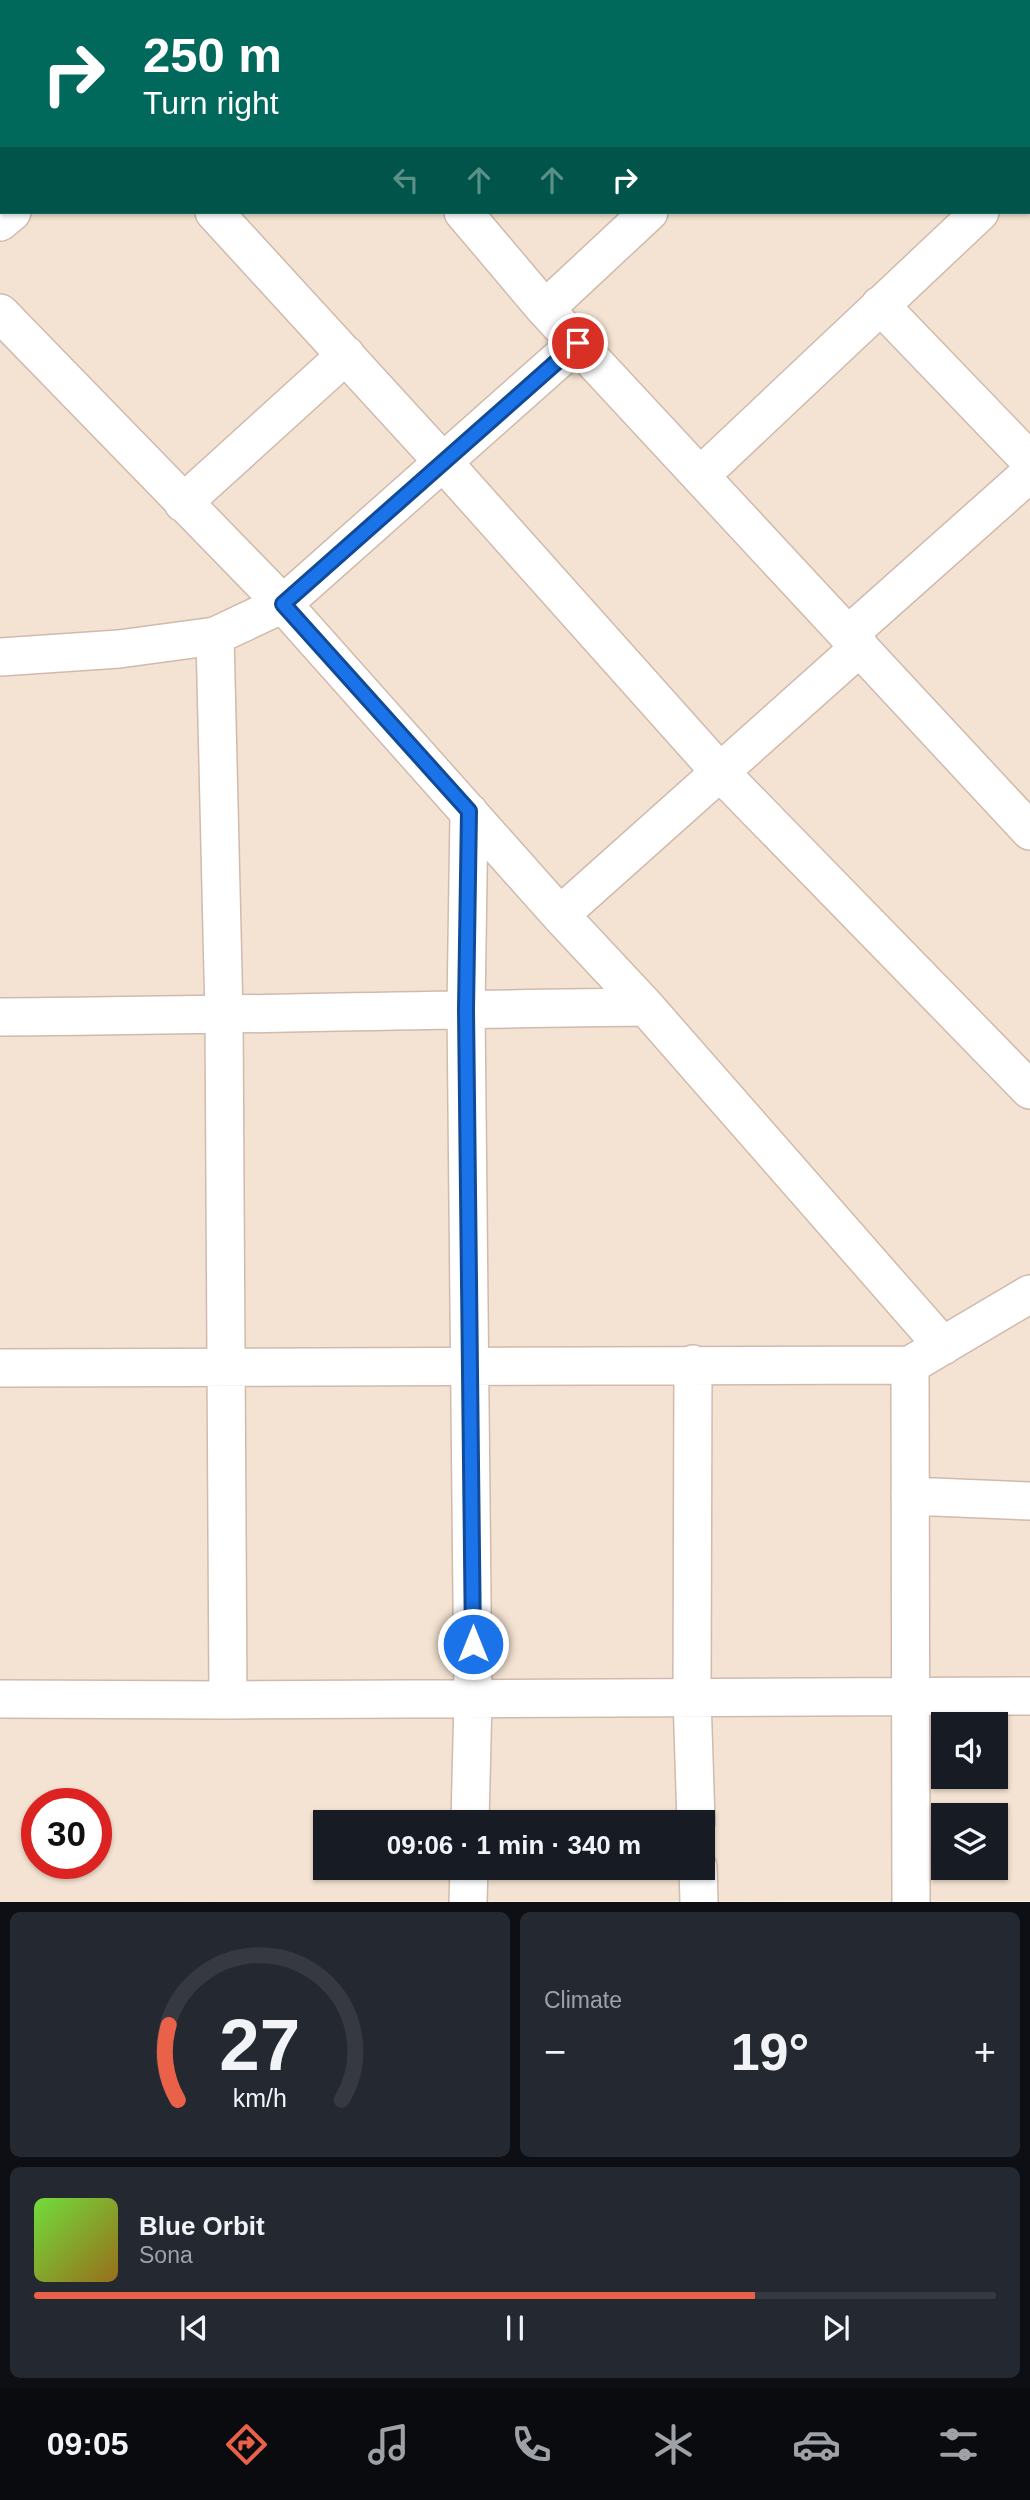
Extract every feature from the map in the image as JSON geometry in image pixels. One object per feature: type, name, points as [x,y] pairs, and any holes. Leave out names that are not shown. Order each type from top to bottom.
[{"type":"street","points":[[216,214],[443,462],[720,772],[1030,1090]]},
{"type":"street","points":[[465,214],[545,309],[1030,831]]},
{"type":"street","points":[[545,309],[647,214]]},
{"type":"street","points":[[701,476],[978,214]]},
{"type":"street","points":[[560,915],[720,772],[854,641],[1026,480],[880,306]]},
{"type":"street","points":[[0,313],[283,604],[560,915],[646,1007],[943,1346]]},
{"type":"street","points":[[0,657],[119,649],[215,636],[283,604],[578,343]]},
{"type":"street","points":[[183,503],[346,355]]},
{"type":"street","points":[[215,636],[224,1016],[228,1700]]},
{"type":"street","points":[[469,811],[466,1009],[473,1699],[470,1810]]},
{"type":"street","points":[[0,1017],[224,1016],[646,1007]]},
{"type":"street","points":[[0,1368],[910,1364],[1030,1294]]},
{"type":"street","points":[[693,1364],[692,1697],[696,1810]]},
{"type":"street","points":[[910,1364],[911,1902]]},
{"type":"street","points":[[910,1496],[1030,1501]]},
{"type":"street","points":[[0,1699],[1030,1696]]},
{"type":"street","points":[[468,1902],[469,1880]]},
{"type":"street","points":[[698,1880],[699,1902]]},
{"type":"shaded area","points":[[0,214],[1030,214],[1030,1901],[0,1902]]},
{"type":"route","points":[[473,1644],[466,1009],[469,811],[283,604],[578,343]]}]
